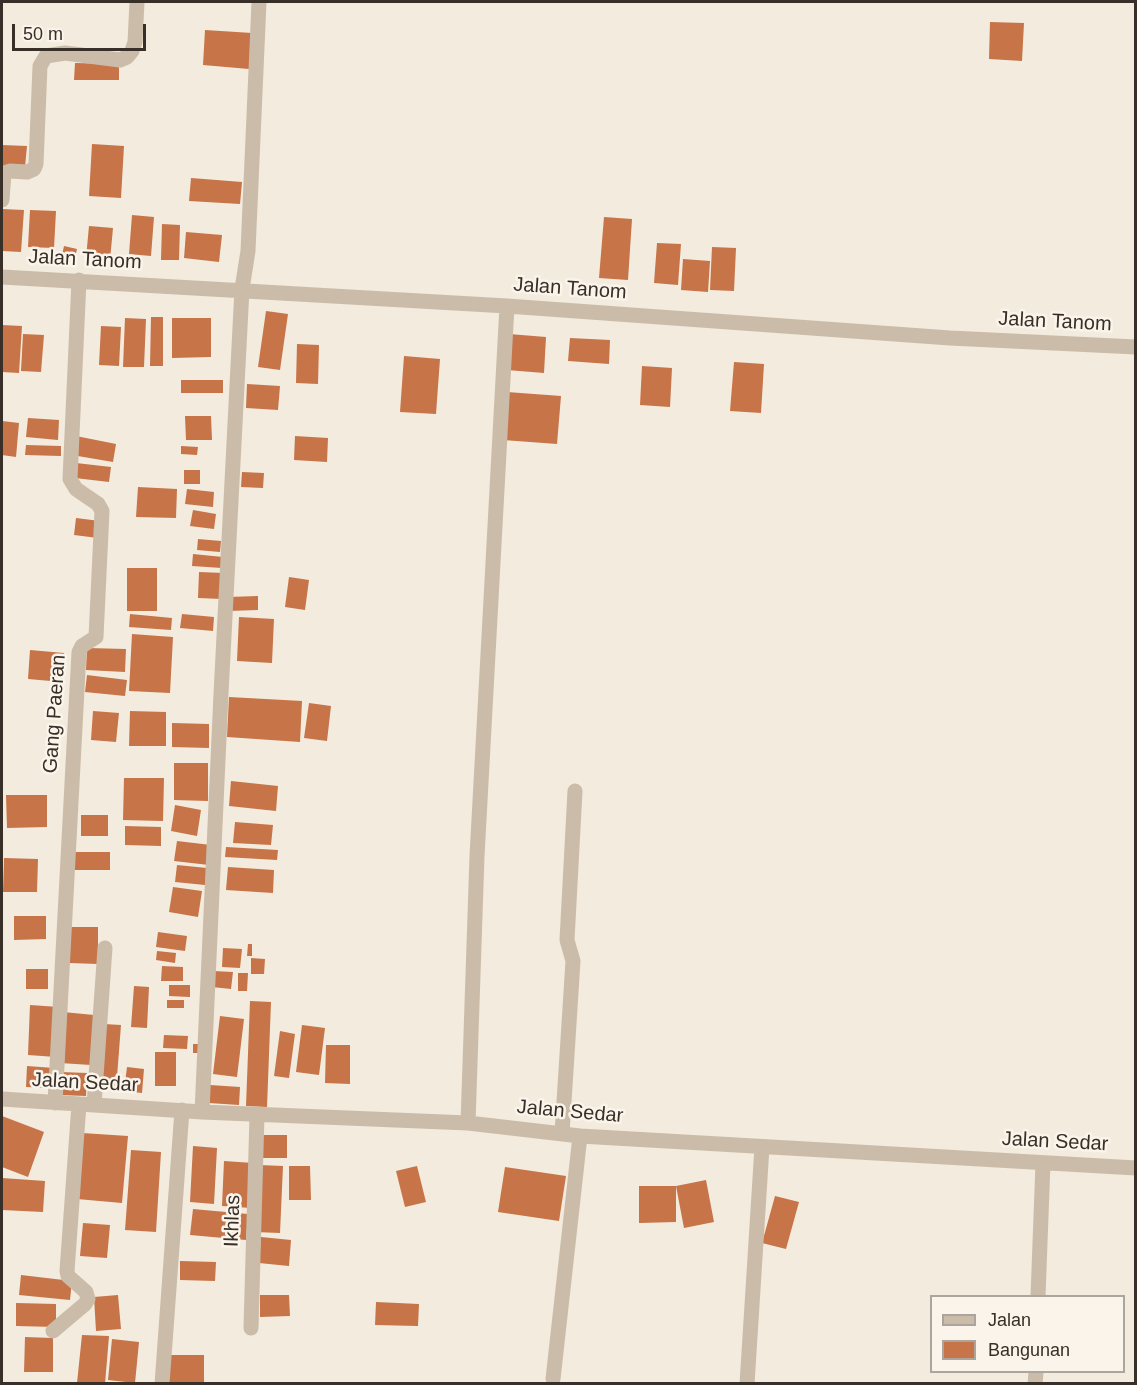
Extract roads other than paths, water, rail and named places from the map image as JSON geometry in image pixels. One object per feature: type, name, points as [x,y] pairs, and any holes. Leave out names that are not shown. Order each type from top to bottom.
[{"type":"street","points":[[2,200],[4,174],[10,171],[27,172],[34,169],[36,164],[40,66],[46,56],[65,53],[120,60],[127,57],[135,42],[137,2]]},
{"type":"street","points":[[202,1112],[242,290],[248,251],[259,2]]},
{"type":"street","name":"Jalan Tanom","points":[[2,277],[507,306],[950,338],[1136,347]]},
{"type":"street","name":"Gang Paeran","points":[[55,1102],[79,652],[82,646],[96,637],[102,511],[98,504],[76,489],[70,479],[79,280]]},
{"type":"street","points":[[468,1124],[477,856],[507,306]]},
{"type":"street","points":[[562,1133],[573,962],[567,940],[575,791]]},
{"type":"street","points":[[53,1331],[86,1304],[88,1299],[86,1292],[68,1276],[67,1271],[105,948]]},
{"type":"street","name":"Jalan Sedar","points":[[2,1100],[257,1115],[468,1124],[580,1136],[1136,1168]]},
{"type":"street","points":[[162,1383],[182,1110]]},
{"type":"street","name":"Ikhlas","points":[[251,1328],[257,1115]]},
{"type":"street","points":[[553,1379],[580,1136]]},
{"type":"street","points":[[747,1383],[762,1147]]},
{"type":"street","points":[[1038,1295],[1043,1163]]}]
